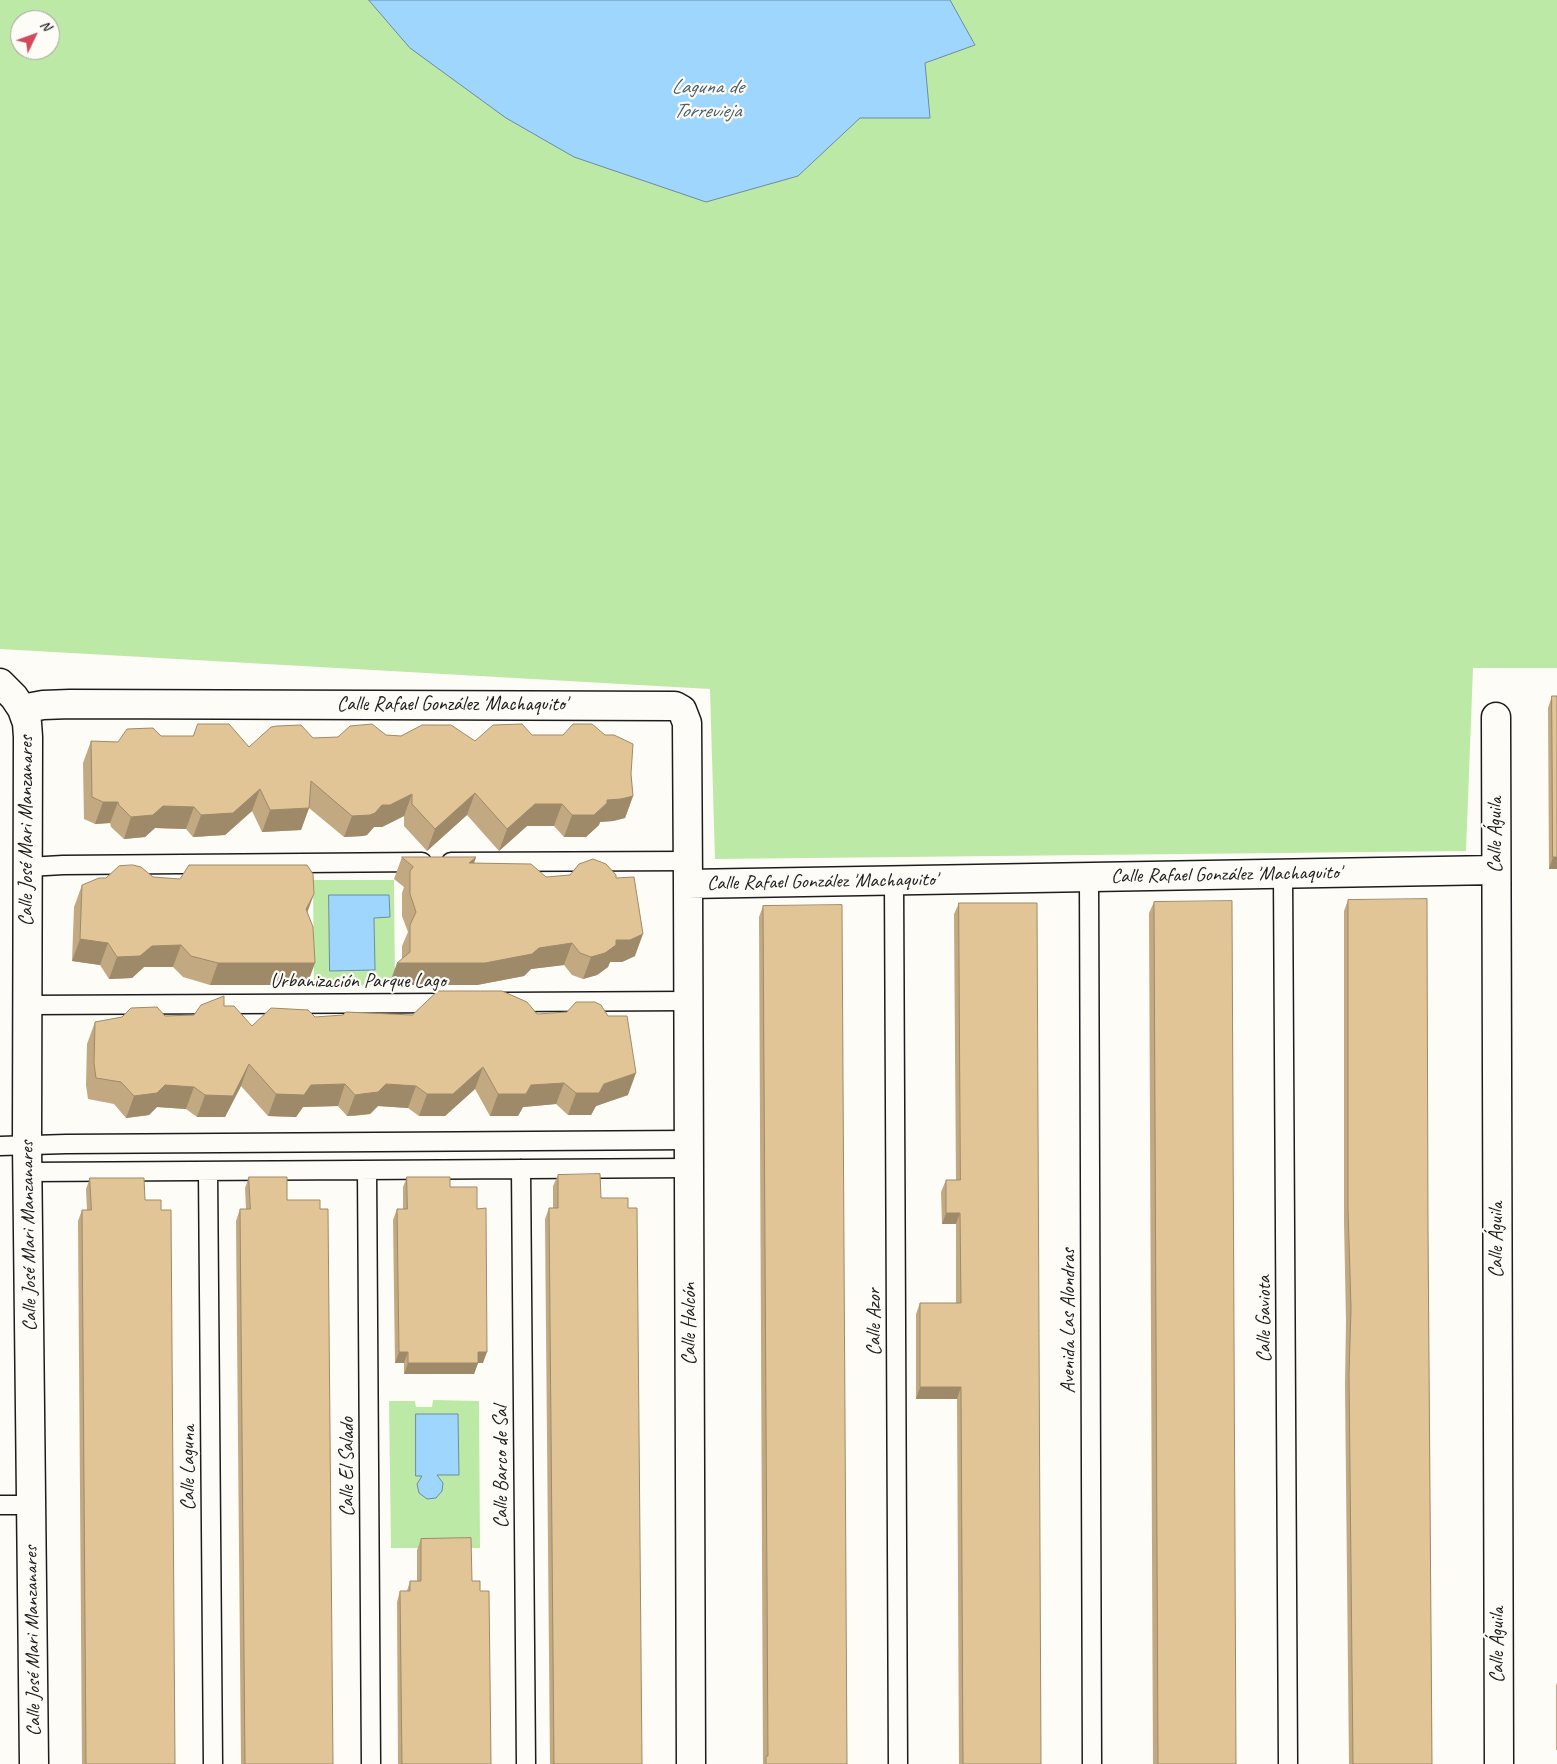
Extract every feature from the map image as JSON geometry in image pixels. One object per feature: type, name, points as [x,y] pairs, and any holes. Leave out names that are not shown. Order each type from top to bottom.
[{"type":"street","points":[[0,683],[14,697],[22,709]]},
{"type":"street","name":"Calle Rafael González 'Machaquito'","points":[[22,709],[43,705],[70,704],[675,706],[682,710],[687,722],[688,873],[894,881],[1496,870]]},
{"type":"street","name":"Calle José Mari Manzanares","points":[[22,709],[27,723],[28,737],[28,1172],[34,1764]]},
{"type":"street","name":"Calle Águila","points":[[1496,717],[1498,1764]]},
{"type":"street","name":"Calle Halcón","points":[[688,873],[692,1764]]},
{"type":"lane","points":[[28,867],[82,864],[688,873]]},
{"type":"lane","name":"Calle Gaviota","points":[[1283,874],[1288,1764]]},
{"type":"lane","name":"Avenida Las Alondras","points":[[1089,877],[1092,1764]]},
{"type":"lane","name":"Calle Azor","points":[[894,881],[898,1764]]},
{"type":"lane","points":[[487,1002],[688,1001]]},
{"type":"lane","name":"Urbanización Parque Lago","points":[[28,1005],[468,1003]]},
{"type":"lane","points":[[0,1146],[28,1144],[689,1140]]},
{"type":"lane","points":[[28,1172],[689,1168]]},
{"type":"lane","name":"Calle Barco de Sal","points":[[521,1169],[526,1764]]},
{"type":"lane","name":"Calle El Salado","points":[[367,1170],[371,1764]]},
{"type":"lane","name":"Calle Laguna","points":[[208,1171],[212,1764]]},
{"type":"lane","points":[[0,1505],[31,1505]]},
{"type":"green space","points":[[0,0],[1557,0],[1557,668],[1473,668],[1466,851],[715,859],[710,689],[0,649]]},
{"type":"green space","points":[[313,880],[394,880],[395,985],[314,986]]},
{"type":"green space","points":[[433,1400],[479,1401],[480,1548],[391,1548],[389,1401],[415,1401],[416,1407],[432,1407]]},
{"type":"water","name":"Laguna de Torrevieja","points":[[369,0],[950,0],[975,45],[925,63],[930,118],[860,118],[798,176],[706,202],[574,157],[506,118],[410,48]]},
{"type":"water","points":[[329,895],[389,895],[390,917],[374,918],[375,970],[330,971]]},
{"type":"water","points":[[416,1414],[458,1414],[459,1475],[437,1475],[443,1483],[442,1491],[436,1498],[427,1499],[419,1493],[417,1484],[422,1476],[416,1476]]},
{"type":"building","points":[[1552,696],[1557,696],[1557,857],[1553,857]]},
{"type":"building","points":[[198,724],[229,724],[249,747],[271,727],[277,726],[301,725],[313,738],[338,737],[350,726],[372,724],[386,735],[401,736],[422,725],[451,725],[475,741],[493,725],[522,724],[532,735],[563,735],[573,724],[592,724],[605,735],[614,735],[633,744],[631,774],[633,796],[607,800],[607,803],[594,815],[572,815],[562,804],[535,804],[507,829],[475,793],[435,829],[412,804],[412,794],[390,805],[382,805],[375,813],[370,815],[352,816],[311,781],[309,808],[270,810],[260,789],[233,813],[201,815],[194,807],[163,806],[153,815],[131,817],[118,802],[103,802],[92,797],[91,741],[118,742],[127,729],[153,728],[161,736],[193,736]]},
{"type":"building","points":[[402,857],[476,857],[469,863],[531,864],[546,877],[570,875],[579,864],[593,859],[606,864],[616,875],[616,878],[634,877],[643,934],[630,940],[616,940],[616,945],[605,953],[591,957],[580,953],[572,943],[539,948],[532,954],[485,963],[397,963],[410,952],[410,925],[416,912],[410,894],[410,871],[413,867]]},
{"type":"building","points":[[133,865],[141,867],[153,877],[180,879],[189,865],[307,865],[313,874],[314,894],[306,909],[313,927],[315,963],[218,963],[191,956],[181,945],[152,946],[140,956],[117,957],[108,943],[80,939],[82,885],[99,878],[106,878],[119,866]]},
{"type":"building","points":[[1427,899],[1432,1764],[1353,1764],[1349,1374],[1351,1308],[1348,1209],[1348,900]]},
{"type":"building","points":[[1232,901],[1236,1764],[1158,1764],[1154,902]]},
{"type":"building","points":[[959,903],[1037,903],[1041,1764],[963,1764],[961,1387],[920,1387],[920,1303],[961,1303],[960,1213],[946,1213],[946,1180],[960,1180]]},
{"type":"building","points":[[842,905],[847,1764],[766,1764],[766,1756],[768,1756],[763,906]]},
{"type":"building","points":[[438,991],[502,991],[527,1002],[537,1014],[567,1012],[576,1002],[595,1002],[601,1005],[608,1016],[627,1016],[636,1073],[604,1084],[599,1093],[576,1093],[564,1083],[531,1085],[526,1094],[498,1094],[483,1067],[453,1094],[427,1094],[416,1086],[386,1084],[378,1092],[355,1095],[345,1084],[311,1085],[304,1095],[276,1094],[249,1064],[233,1096],[205,1095],[194,1087],[165,1085],[157,1093],[134,1096],[121,1082],[96,1078],[94,1063],[95,1022],[122,1017],[131,1008],[157,1007],[165,1016],[194,1015],[201,1005],[224,996],[224,1006],[234,1006],[252,1026],[271,1008],[308,1010],[315,1017],[343,1015],[346,1012],[412,1015]]},
{"type":"building","points":[[600,1174],[601,1198],[628,1198],[628,1208],[637,1208],[642,1764],[554,1764],[549,1208],[558,1208],[558,1175]]},
{"type":"building","points":[[249,1177],[287,1177],[287,1200],[320,1200],[320,1209],[328,1209],[333,1764],[245,1764],[240,1209],[250,1209]]},
{"type":"building","points":[[407,1177],[450,1177],[450,1187],[477,1187],[477,1209],[486,1208],[487,1352],[478,1352],[478,1363],[408,1363],[408,1352],[399,1352],[397,1209],[407,1209]]},
{"type":"building","points":[[90,1178],[144,1178],[145,1200],[161,1200],[161,1210],[171,1210],[175,1764],[86,1764],[82,1210],[91,1210]]},
{"type":"building","points":[[471,1538],[472,1581],[480,1581],[480,1591],[489,1591],[491,1764],[402,1764],[400,1591],[410,1591],[410,1581],[421,1581],[421,1539]]}]
